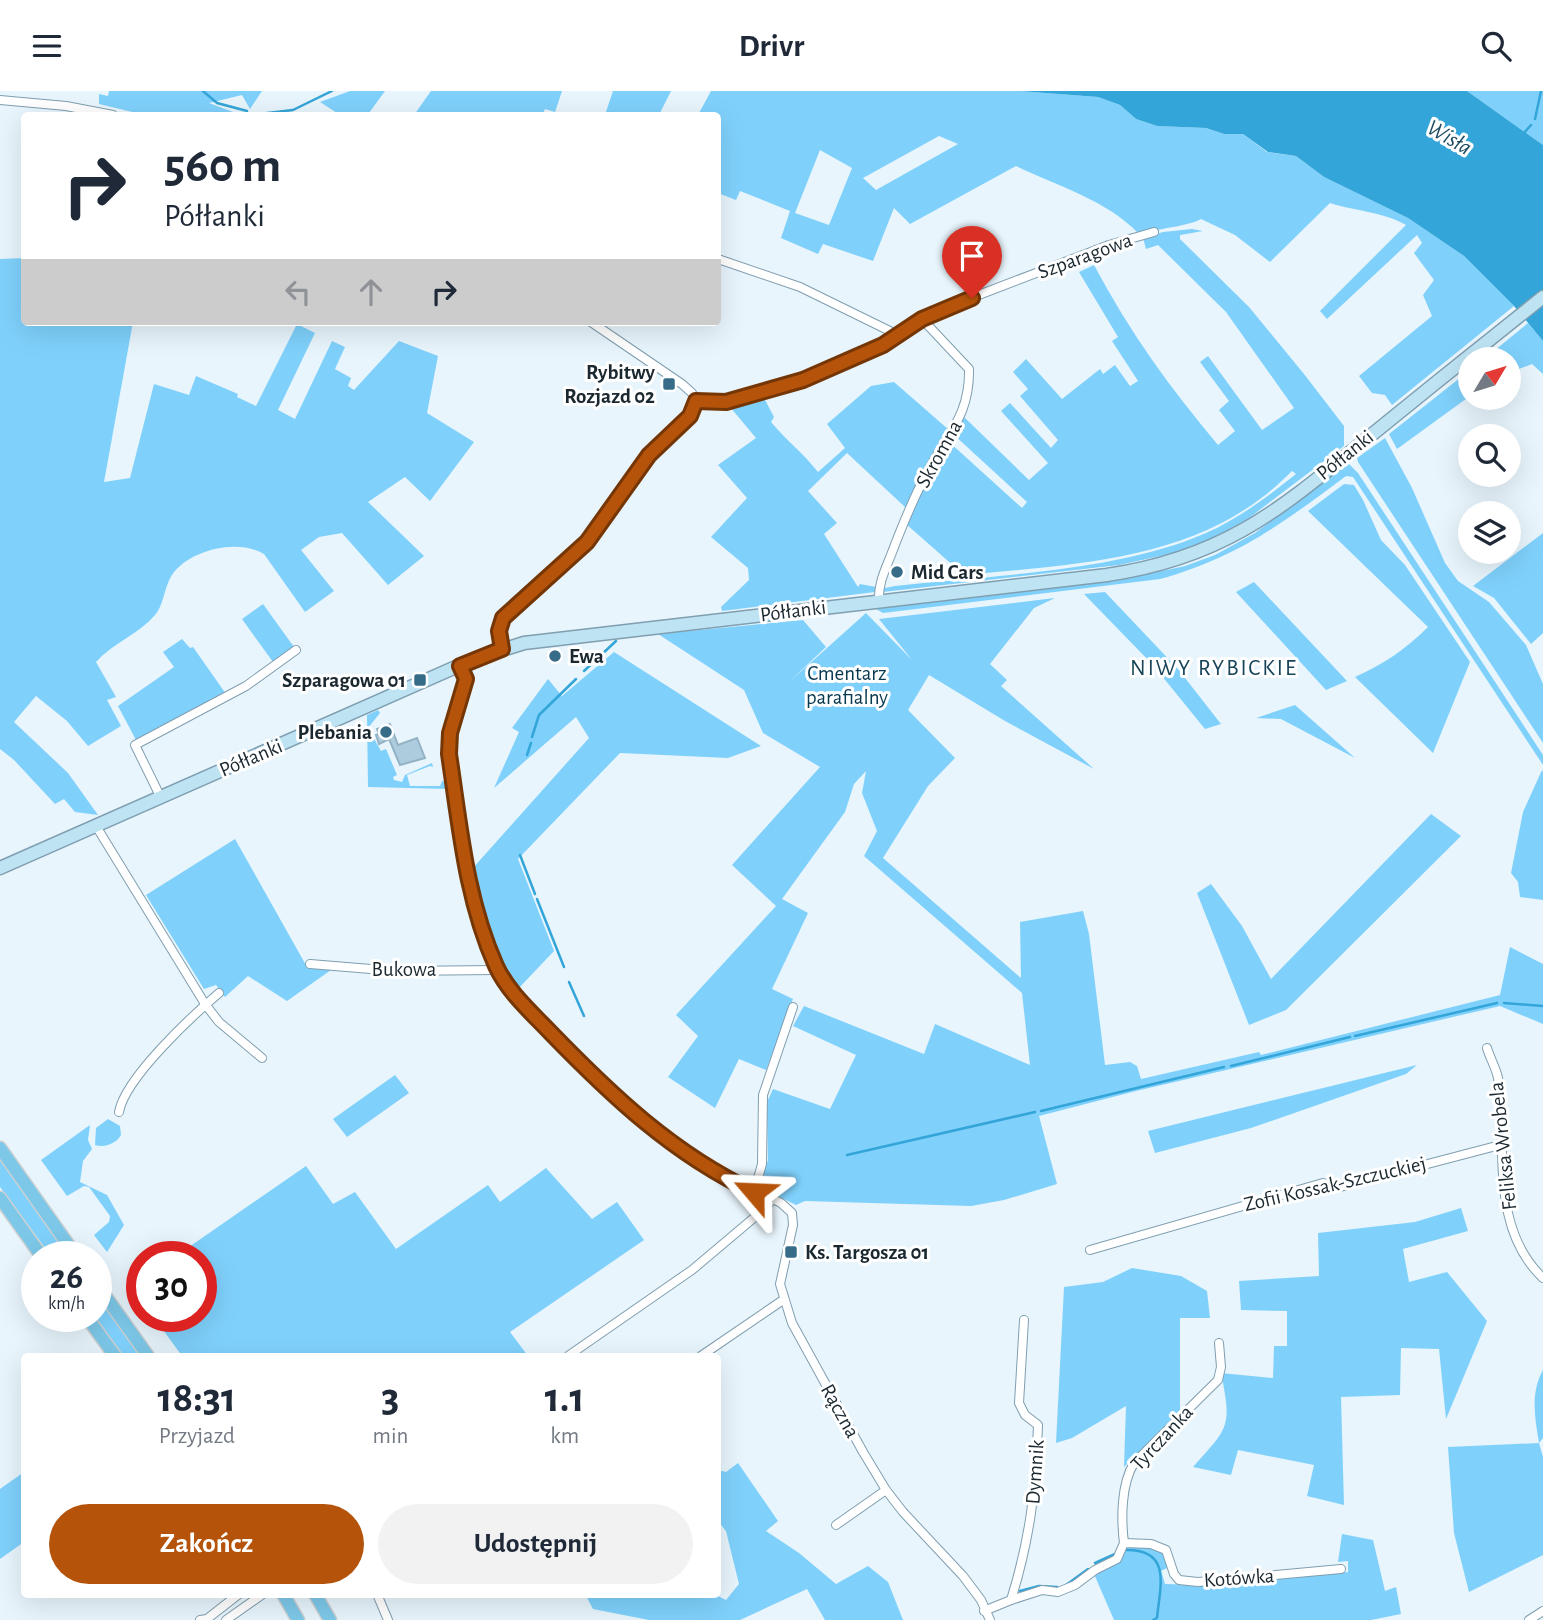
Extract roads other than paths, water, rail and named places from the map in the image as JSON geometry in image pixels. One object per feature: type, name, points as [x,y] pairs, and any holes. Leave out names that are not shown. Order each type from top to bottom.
[{"type":"main road","points":[[0,1148],[66,1241]]},
{"type":"main road","points":[[0,1198],[31,1241]]},
{"type":"main road","points":[[112,1305],[146,1353]]},
{"type":"main road","points":[[98,1332],[113,1353]]},
{"type":"main road","points":[[285,1598],[298,1620]]},
{"type":"main road","points":[[317,1598],[330,1620]]},
{"type":"street","points":[[0,100],[66,106],[97,112]]},
{"type":"street","name":"Szparagowa","points":[[696,401],[726,402],[790,384],[883,345],[922,319],[1109,245],[1154,232]]},
{"type":"street","points":[[721,260],[800,287],[898,335]]},
{"type":"street","name":"Półłanki","points":[[0,868],[502,649],[554,638],[1107,575],[1188,557],[1254,525],[1543,297]]},
{"type":"street","name":"Skromna","points":[[879,601],[879,586],[906,513],[954,428],[967,403],[970,390],[969,369],[922,319]]},
{"type":"street","points":[[502,649],[499,631],[503,618],[587,542],[649,455],[690,416],[696,401],[682,384],[597,326]]},
{"type":"street","points":[[161,798],[135,745],[246,685],[296,650]]},
{"type":"street","name":"Rączna","points":[[460,666],[466,679],[450,733],[449,754],[473,907],[498,970],[527,1008],[640,1120],[710,1169],[788,1208],[793,1217],[780,1276],[783,1300],[792,1322],[886,1490],[963,1576],[981,1600],[990,1620]]},
{"type":"street","points":[[96,826],[205,1004],[219,1022],[262,1058]]},
{"type":"street","name":"Bukowa","points":[[310,964],[395,971],[498,970]]},
{"type":"street","points":[[119,1112],[121,1102],[152,1061],[205,1004],[219,993]]},
{"type":"street","points":[[754,1192],[762,1164],[763,1095],[793,1007]]},
{"type":"street","name":"Feliksa Wrobela","points":[[1487,1048],[1497,1077],[1504,1193],[1525,1255],[1543,1278]]},
{"type":"street","name":"Zofii Kossak-Szczuckiej","points":[[1090,1250],[1323,1183],[1340,1187],[1500,1145]]},
{"type":"street","points":[[572,1353],[692,1270],[772,1200]]},
{"type":"street","points":[[705,1353],[783,1300]]},
{"type":"street","name":"Dymnik","points":[[1011,1600],[1026,1553],[1036,1485],[1038,1425],[1025,1415],[1019,1403],[1024,1319]]},
{"type":"street","name":"Tyrczanka","points":[[1124,1543],[1128,1474],[1134,1464],[1218,1380],[1221,1367],[1219,1343]]},
{"type":"street","points":[[836,1525],[886,1490]]},
{"type":"street","points":[[985,1611],[1042,1590],[1058,1592],[1075,1585],[1094,1570],[1117,1559],[1124,1543]]},
{"type":"street","name":"Kotówka","points":[[1124,1543],[1151,1544],[1166,1549],[1174,1574],[1179,1580],[1198,1582],[1341,1569]]},
{"type":"street","points":[[200,1620],[206,1619],[234,1598]]},
{"type":"street","points":[[226,1620],[257,1598]]},
{"type":"street","points":[[379,1598],[388,1620]]},
{"type":"street","points":[[1529,1620],[1543,1611]]},
{"type":"water","name":"Wisła","points":[[1019,91],[1467,91],[1543,145],[1543,341],[1514,306],[1464,256],[1408,218],[1324,177],[1296,156],[1268,152],[1243,134],[1224,134],[1206,128],[1157,126],[1136,119],[1120,105],[1098,97]]},
{"type":"waterway","points":[[203,91],[217,103],[247,111]]},
{"type":"waterway","points":[[276,112],[293,110],[332,91]]},
{"type":"waterway","points":[[1535,119],[1541,91]]},
{"type":"waterway","points":[[1524,133],[1531,125]]},
{"type":"waterway","points":[[584,671],[616,641]]},
{"type":"waterway","points":[[532,737],[539,715],[576,679]]},
{"type":"waterway","points":[[527,755],[531,743]]},
{"type":"waterway","points":[[520,855],[535,894]]},
{"type":"waterway","points":[[537,899],[564,967]]},
{"type":"waterway","points":[[569,982],[584,1016]]},
{"type":"waterway","points":[[1355,1036],[1497,1003]]},
{"type":"waterway","points":[[1504,1003],[1543,1006]]},
{"type":"waterway","points":[[1231,1066],[1350,1037]]},
{"type":"waterway","points":[[1041,1111],[1224,1067]]},
{"type":"waterway","points":[[847,1155],[1035,1112]]},
{"type":"waterway","points":[[1127,1550],[1151,1556],[1157,1563],[1161,1582],[1157,1618],[1153,1620]]},
{"type":"waterway","points":[[1095,1563],[1115,1554]]},
{"type":"waterway","points":[[1066,1585],[1088,1569]]},
{"type":"waterway","points":[[1020,1591],[1039,1586],[1057,1587]]},
{"type":"place","name":"Rybitwy Rozjazd 02","points":[[669,384]]},
{"type":"place","name":"Mid Cars","points":[[897,572]]},
{"type":"place","name":"Ewa","points":[[555,656]]},
{"type":"place","name":"Szparagowa 01","points":[[420,680]]},
{"type":"place","name":"Plebania","points":[[386,732]]},
{"type":"place","name":"Ks. Targosza 01","points":[[791,1252]]},
{"type":"district","name":"NIWY RYBICKIE","points":[[1214,668]]},
{"type":"park label","name":"Cmentarz parafialny","points":[[847,685]]}]
